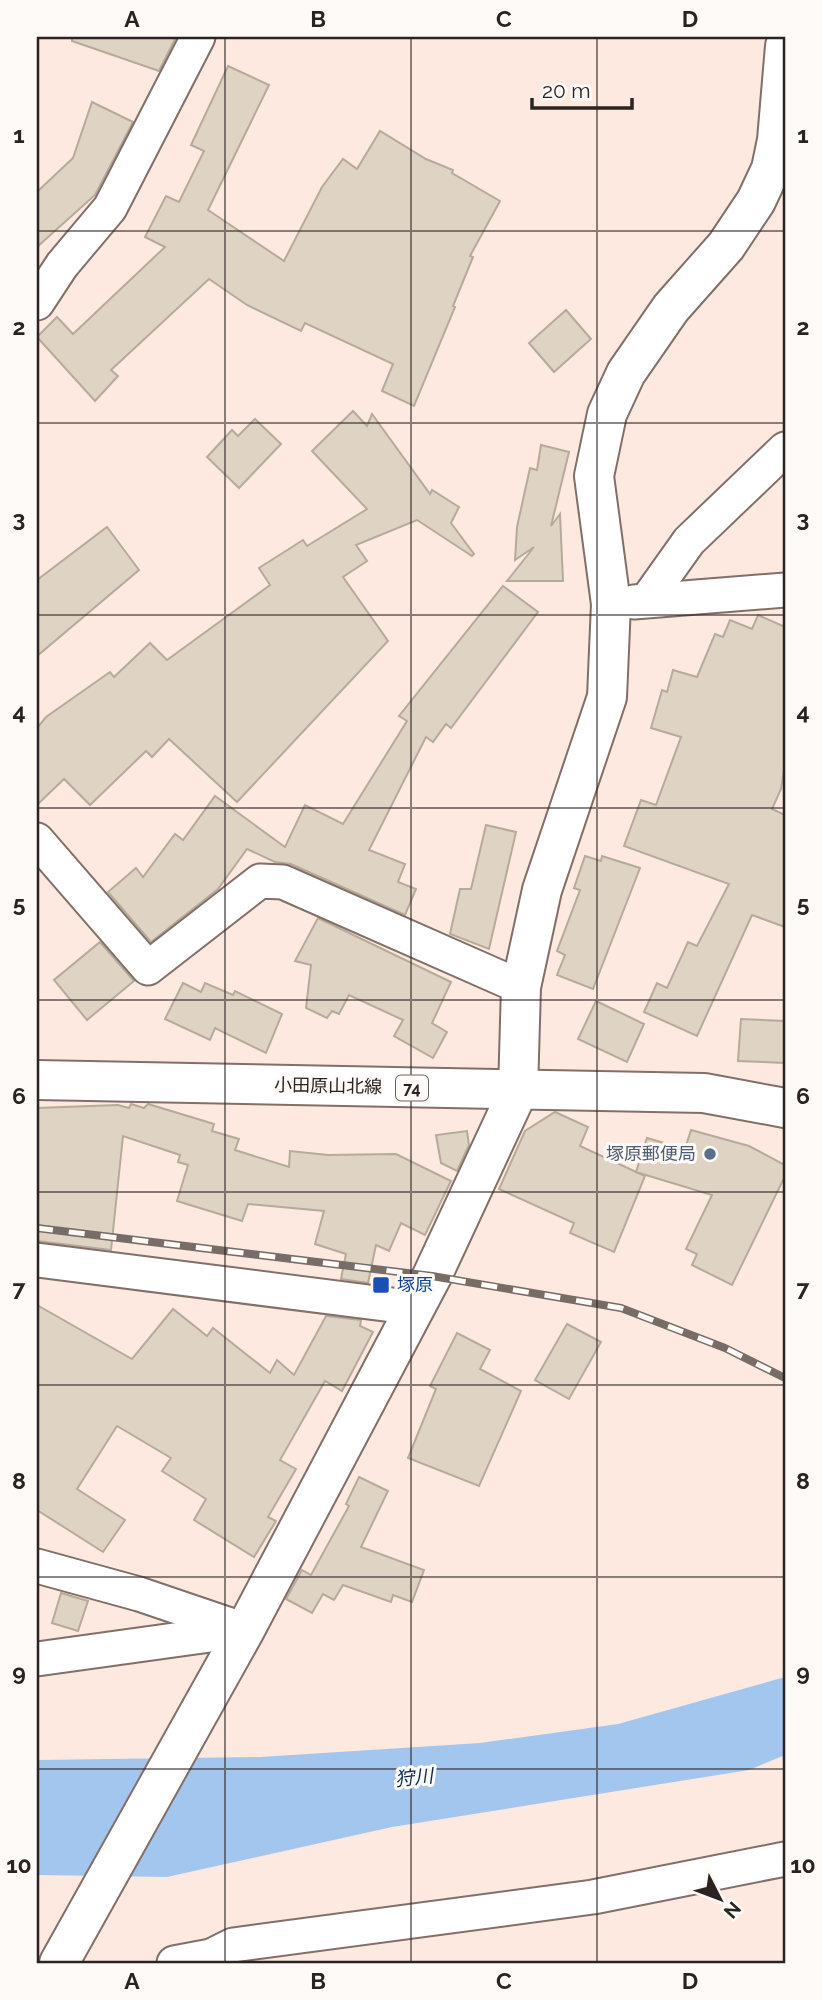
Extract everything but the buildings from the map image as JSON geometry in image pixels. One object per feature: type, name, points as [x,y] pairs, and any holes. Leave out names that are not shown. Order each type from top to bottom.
[{"type":"street","points":[[37,303],[62,265],[110,208],[198,37]]},
{"type":"street","points":[[64,1953],[245,1630],[416,1308],[518,1091],[521,987],[542,890],[607,697],[629,602],[594,476],[607,414],[626,373],[656,330],[726,246],[756,201],[771,169],[777,140],[785,46]]},
{"type":"street","points":[[629,602],[785,449]]},
{"type":"street","points":[[629,602],[785,590]]},
{"type":"street","points":[[37,840],[148,968],[260,881],[282,882],[521,987]]},
{"type":"street","name":"小田原山北線","points":[[37,1080],[704,1093],[785,1108]]},
{"type":"street","points":[[37,1260],[416,1308]]},
{"type":"street","points":[[37,1566],[139,1594],[245,1630]]},
{"type":"street","points":[[37,1659],[245,1630]]},
{"type":"street","points":[[174,1963],[220,1960],[233,1945],[593,1897],[785,1859]]},
{"type":"water","name":"狩川","points":[[785,1677],[785,1755],[749,1770],[392,1827],[167,1877],[37,1875],[37,1760],[260,1757],[480,1743],[618,1724]]},
{"type":"railway","points":[[37,1228],[432,1276],[621,1308],[725,1348],[785,1378]]},
{"type":"place","name":"塚原郵便局","points":[[710,1154]]},
{"type":"place","name":"塚原","points":[[381,1285]]}]
